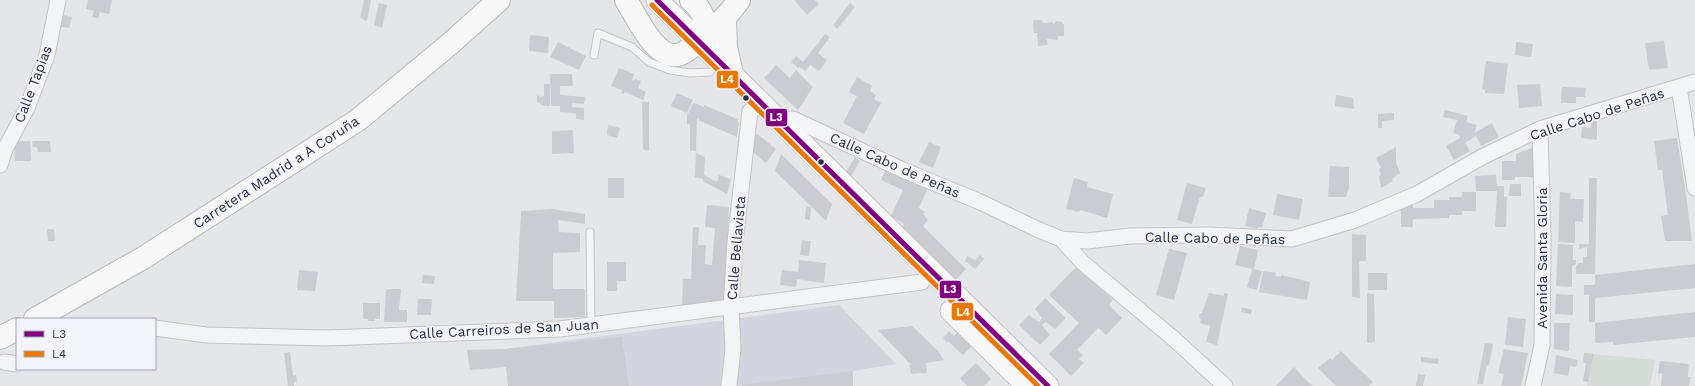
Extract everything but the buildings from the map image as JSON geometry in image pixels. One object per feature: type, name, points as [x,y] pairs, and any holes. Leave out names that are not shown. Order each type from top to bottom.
[{"type":"highway","name":"Carretera Madrid a A Coruña","points":[[37,318],[143,258],[358,120],[451,43],[499,0]]},
{"type":"highway","points":[[626,0],[646,33],[660,50],[669,56],[682,54],[725,19],[739,0]]},
{"type":"highway","points":[[691,0],[701,11],[706,20],[697,42]]},
{"type":"highway","points":[[725,19],[726,47],[732,74]]},
{"type":"main road","points":[[637,0],[697,42],[710,72],[1027,386]]},
{"type":"main road","points":[[656,0],[1048,386]]},
{"type":"street","name":"Calle Tapias","points":[[0,165],[5,149],[27,108],[47,55],[58,0]]},
{"type":"street","name":"Calle Cabo de Peñas","points":[[778,121],[793,119],[903,170],[978,201],[1039,230],[1061,238],[1088,241],[1130,236],[1209,235],[1292,240],[1355,220],[1417,194],[1482,157],[1540,129],[1695,82]]},
{"type":"street","points":[[1679,87],[1695,188]]},
{"type":"street","name":"Calle Bellavista","points":[[730,386],[733,349],[731,308],[735,242],[750,111]]},
{"type":"street","name":"Avenida Santa Gloria","points":[[1533,386],[1542,338],[1543,239],[1540,129]]},
{"type":"street","points":[[1061,238],[1083,263],[1174,339],[1225,386]]},
{"type":"street","name":"Calle Carreiros de San Juan","points":[[156,328],[206,335],[328,338],[560,329],[922,282]]},
{"type":"lane","points":[[594,55],[598,33],[632,47],[649,62],[670,70],[690,73],[710,72]]},
{"type":"lane","points":[[590,232],[591,325]]},
{"type":"shaded area","points":[[839,305],[896,364],[853,371],[853,386],[508,386],[505,349]]},
{"type":"shaded area","points":[[1594,354],[1655,360],[1650,386],[1587,386]]},
{"type":"transit line","name":"L3","points":[[657,0],[1048,386]]},
{"type":"transit line","name":"L4","points":[[652,5],[1038,386]]}]
